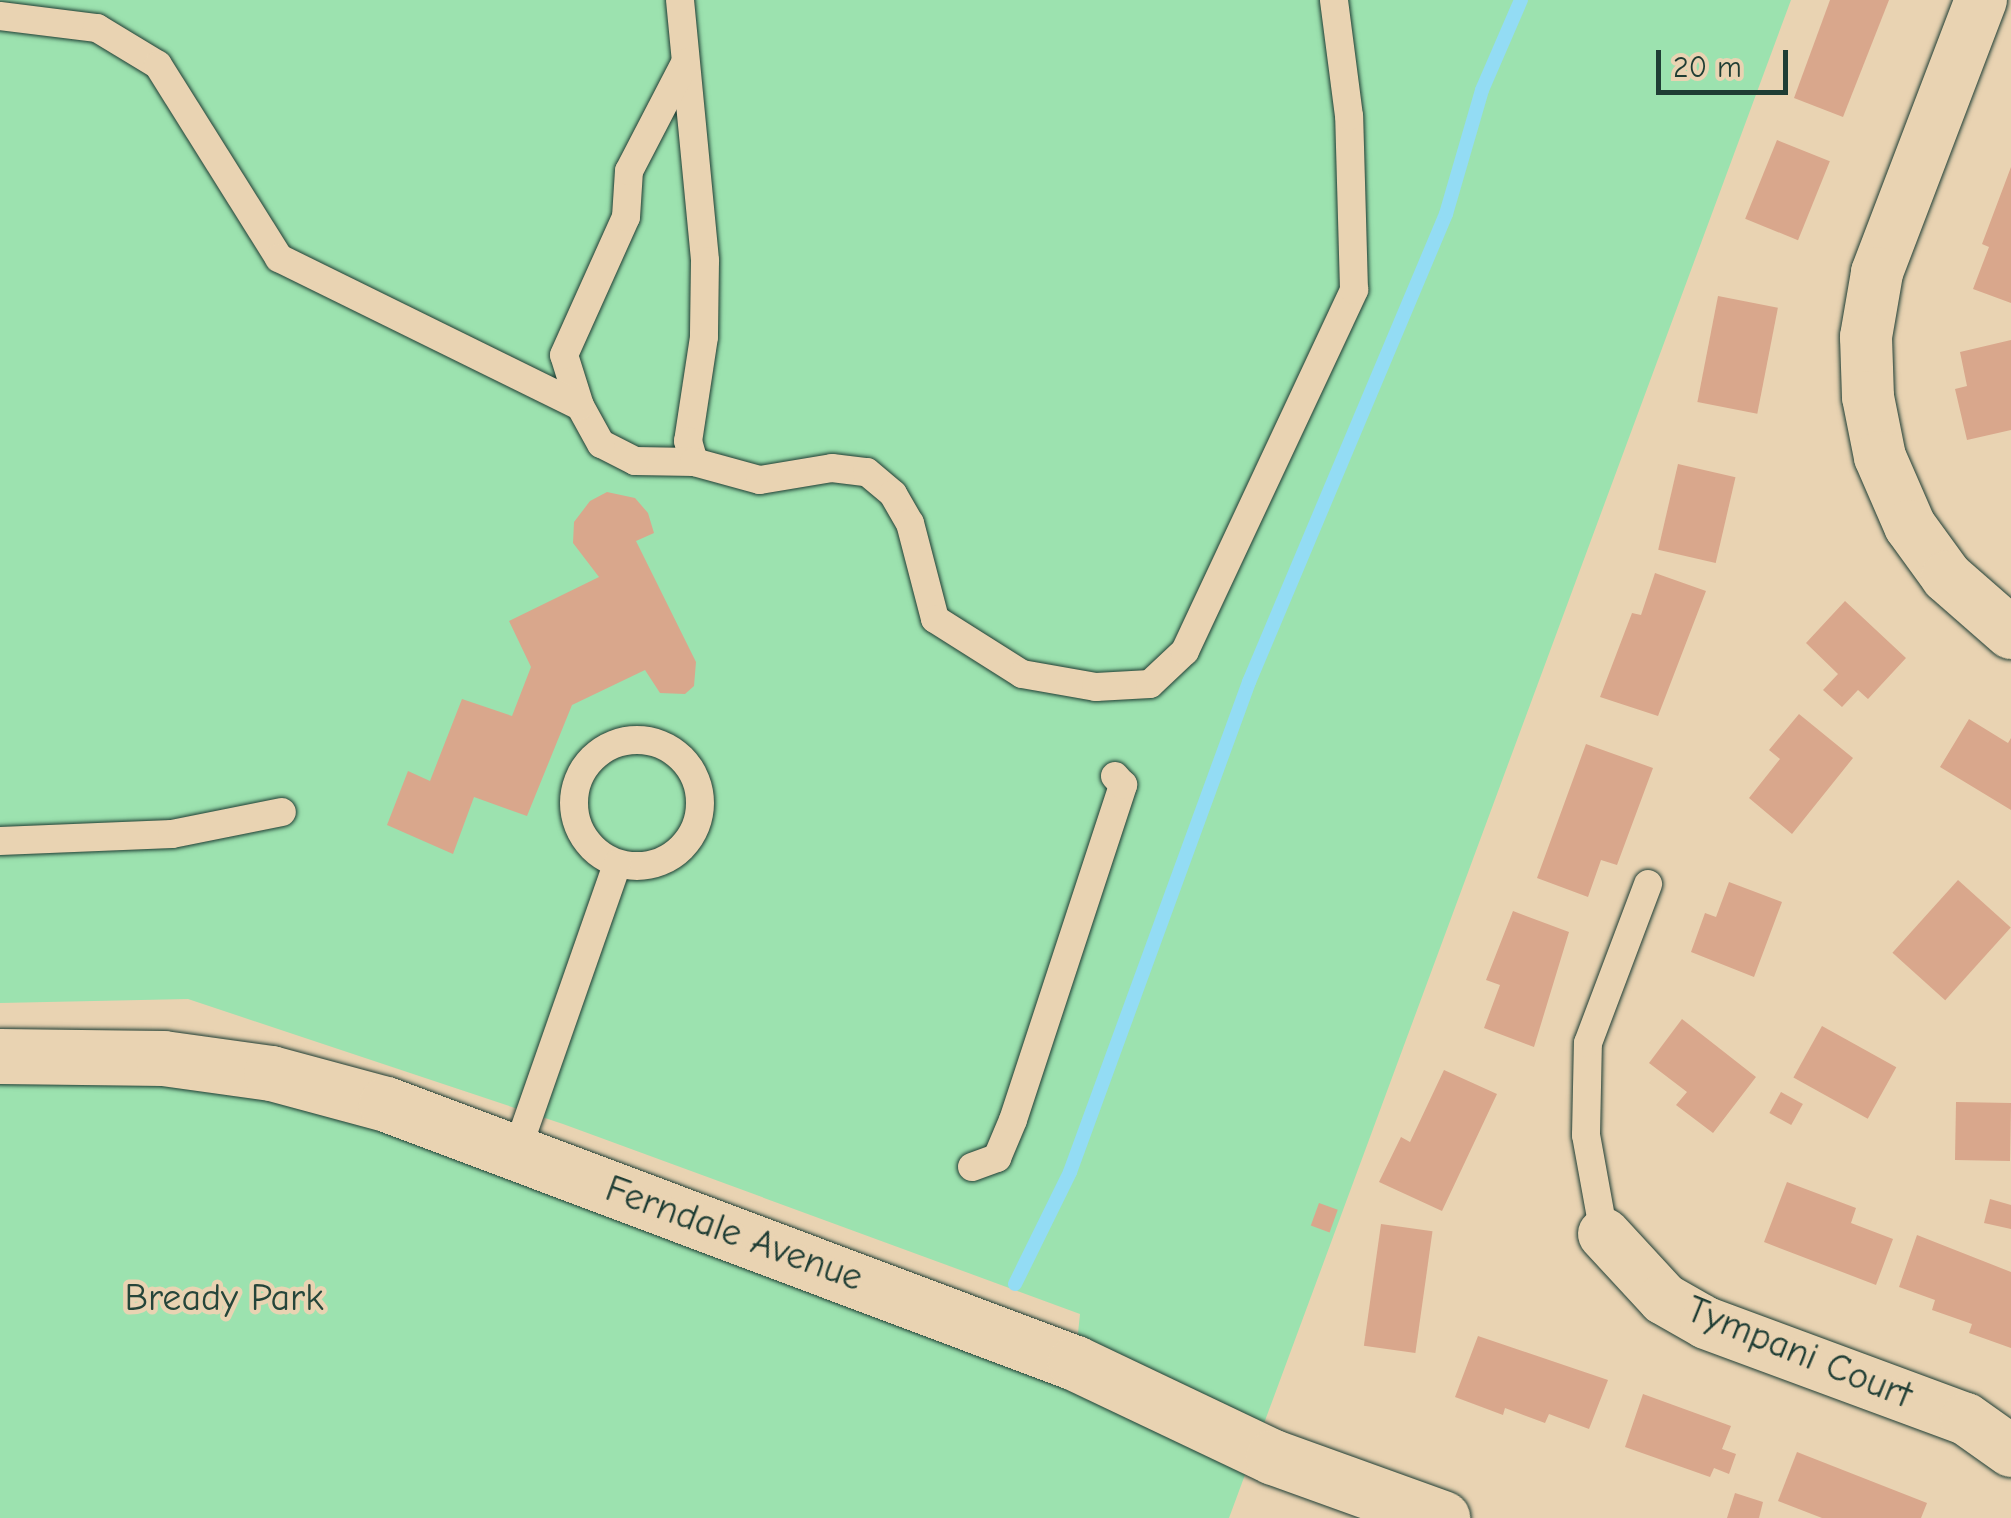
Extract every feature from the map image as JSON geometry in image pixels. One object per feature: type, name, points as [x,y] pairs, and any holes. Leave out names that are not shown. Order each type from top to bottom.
[{"type":"street","points":[[1981,0],[1877,273],[1866,337],[1868,397],[1880,457],[1910,526],[1946,577],[2011,633]]},
{"type":"street","name":"Ferndale Avenue","points":[[0,1056],[109,1055],[271,1073],[386,1104],[1075,1363],[1273,1457],[1442,1518]]},
{"type":"street","name":"Tympani Court","points":[[1604,1234],[1664,1299],[1706,1323],[1966,1418],[2011,1451]]},
{"type":"lane","points":[[680,0],[705,260],[704,337],[688,441],[694,462]]},
{"type":"lane","points":[[685,63],[629,171],[626,217],[564,355],[580,406],[601,444],[616,454],[694,462],[760,480],[832,468],[866,472],[893,494],[910,523],[935,618],[1022,674],[1096,687],[1150,684],[1184,651],[1354,290],[1349,116],[1334,0]]},
{"type":"lane","points":[[0,16],[97,28],[158,64],[279,258],[580,406]]},
{"type":"lane","points":[[647,740],[684,759],[701,798],[699,818],[691,838],[659,864],[617,864],[584,838],[574,798],[579,778],[598,754],[647,740]]},
{"type":"lane","points":[[972,1168],[997,1158],[1020,1101],[1123,785],[1115,776]]},
{"type":"lane","points":[[0,841],[172,834],[282,812]]},
{"type":"lane","points":[[516,1153],[617,864]]},
{"type":"lane","points":[[1604,1234],[1586,1135],[1588,1043],[1648,884]]},
{"type":"green space","name":"Bready Park","points":[[0,0],[1791,0],[1229,1518],[0,1518],[0,1071],[186,1062],[1075,1362],[1080,1314],[563,1124],[188,999],[0,1003]]},
{"type":"building","points":[[1830,0],[1889,0],[1843,117],[1794,98]]},
{"type":"building","points":[[1777,140],[1830,161],[1798,240],[1745,219]]},
{"type":"building","points":[[2011,167],[2011,303],[1973,289],[1989,247],[1982,244]]},
{"type":"building","points":[[1718,296],[1778,308],[1757,414],[1697,402]]},
{"type":"building","points":[[2011,340],[2011,430],[1967,440],[1955,389],[1967,386],[1960,352]]},
{"type":"building","points":[[1678,464],[1735,477],[1716,563],[1658,550]]},
{"type":"building","points":[[607,492],[635,498],[648,513],[654,533],[636,541],[696,662],[694,686],[685,694],[660,693],[645,670],[572,705],[527,816],[474,797],[453,854],[387,825],[408,771],[430,781],[462,699],[512,716],[531,667],[509,621],[599,577],[573,543],[574,522],[590,501]]},
{"type":"building","points":[[1655,573],[1706,591],[1658,716],[1600,697],[1632,613],[1641,615]]},
{"type":"building","points":[[1845,601],[1906,658],[1868,699],[1858,690],[1842,707],[1823,690],[1838,674],[1806,643]]},
{"type":"building","points":[[1799,714],[1853,758],[1792,834],[1749,798],[1780,759],[1769,750]]},
{"type":"building","points":[[1969,719],[2008,743],[2011,738],[2011,810],[1940,767]]},
{"type":"building","points":[[1586,744],[1653,768],[1617,865],[1601,860],[1588,897],[1537,878]]},
{"type":"building","points":[[1958,880],[2011,928],[1945,1000],[1892,953]]},
{"type":"building","points":[[1729,882],[1782,902],[1754,977],[1691,952],[1705,913],[1716,917]]},
{"type":"building","points":[[1513,911],[1569,932],[1534,1047],[1484,1028],[1500,985],[1486,980]]},
{"type":"building","points":[[1682,1019],[1756,1077],[1713,1133],[1676,1105],[1687,1092],[1649,1063]]},
{"type":"building","points":[[1822,1026],[1896,1067],[1868,1119],[1793,1078]]},
{"type":"building","points":[[1444,1070],[1497,1094],[1442,1211],[1379,1182],[1401,1137],[1410,1142]]},
{"type":"building","points":[[1781,1092],[1803,1104],[1791,1125],[1769,1113]]},
{"type":"building","points":[[1956,1102],[2011,1103],[2010,1161],[1955,1160]]},
{"type":"building","points":[[1787,1182],[1856,1208],[1851,1223],[1893,1239],[1876,1285],[1764,1242]]},
{"type":"building","points":[[1990,1199],[2011,1205],[2011,1229],[1984,1223]]},
{"type":"building","points":[[1319,1203],[1338,1210],[1330,1232],[1311,1226]]},
{"type":"building","points":[[1381,1224],[1432,1231],[1415,1353],[1364,1346]]},
{"type":"building","points":[[1917,1235],[2011,1272],[2011,1348],[1969,1333],[1972,1324],[1932,1310],[1935,1300],[1899,1287]]},
{"type":"building","points":[[1478,1336],[1608,1380],[1589,1429],[1549,1414],[1545,1423],[1505,1408],[1503,1415],[1455,1397]]},
{"type":"building","points":[[1643,1394],[1731,1426],[1722,1449],[1736,1454],[1729,1474],[1714,1468],[1710,1477],[1625,1447]]},
{"type":"building","points":[[1797,1452],[1927,1503],[1921,1518],[1822,1518],[1778,1501]]},
{"type":"building","points":[[1735,1493],[1763,1502],[1759,1518],[1727,1518]]},
{"type":"waterway","points":[[1015,1284],[1070,1172],[1249,682],[1446,214],[1482,90],[1521,0]]}]
